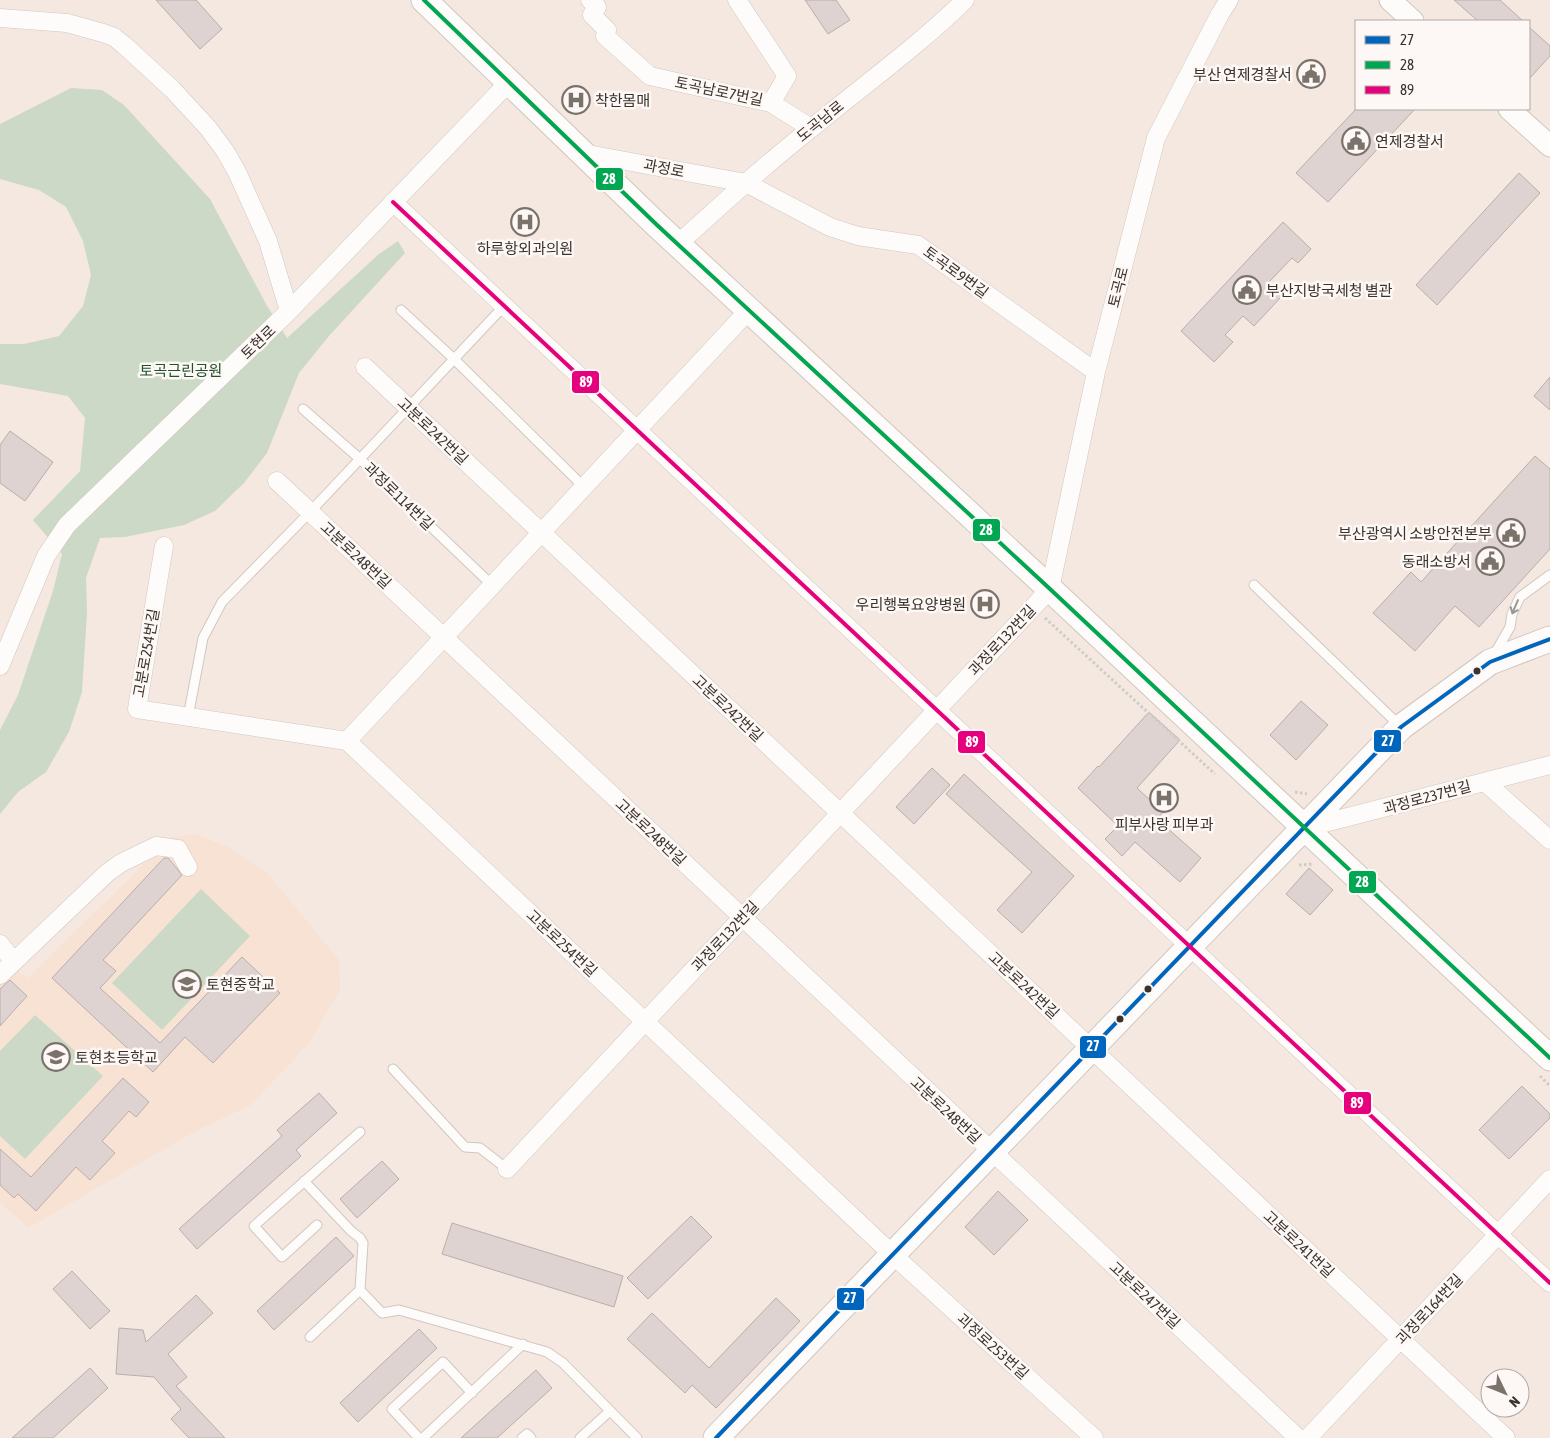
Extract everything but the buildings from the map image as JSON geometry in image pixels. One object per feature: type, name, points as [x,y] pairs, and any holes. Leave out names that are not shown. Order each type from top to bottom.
[{"type":"main road","points":[[424,0],[678,244],[1237,763],[1550,1058]]},
{"type":"main road","points":[[716,1438],[1401,727],[1490,662],[1550,639]]},
{"type":"street","name":"토곡남로7번길","points":[[590,0],[598,7],[592,15],[607,30],[605,36],[650,76],[771,103],[811,128]]},
{"type":"street","points":[[737,0],[787,76],[771,103]]},
{"type":"street","name":"도곡남로","points":[[678,244],[811,128],[934,30],[965,0]]},
{"type":"street","name":"토곡로","points":[[1050,589],[1096,372],[1156,138],[1229,0]]},
{"type":"street","points":[[1390,0],[1412,20]]},
{"type":"street","points":[[0,18],[66,23],[114,37],[172,89],[208,128],[225,151],[237,172],[268,241],[289,311]]},
{"type":"street","name":"토현로","points":[[0,666],[46,556],[67,525],[289,311],[509,82]]},
{"type":"street","points":[[1510,110],[1550,146]]},
{"type":"street","name":"과정로","points":[[582,153],[746,183]]},
{"type":"street","name":"토곡로9번길","points":[[746,183],[830,228],[858,236],[918,245],[1096,372]]},
{"type":"street","points":[[393,202],[1550,1284]]},
{"type":"street","points":[[346,741],[749,310]]},
{"type":"street","name":"고분로242번길","points":[[365,367],[1092,1049]]},
{"type":"street","name":"고분로248번길","points":[[277,481],[992,1152]]},
{"type":"street","name":"고분로254번길","points":[[164,546],[137,709],[346,741],[893,1254]]},
{"type":"street","name":"과정로132번길","points":[[507,1170],[1050,589]]},
{"type":"street","name":"과정로237번길","points":[[1305,828],[1550,765]]},
{"type":"street","points":[[1485,782],[1550,840]]},
{"type":"street","points":[[0,975],[108,873],[133,856],[156,846],[178,849],[188,867]]},
{"type":"street","points":[[0,944],[14,962]]},
{"type":"street","name":"고분로241번길","points":[[1092,1049],[1506,1438]]},
{"type":"street","name":"고분로247번길","points":[[992,1152],[1298,1438]]},
{"type":"street","name":"괴정로164번길","points":[[1308,1438],[1550,1180]]},
{"type":"street","name":"괴정로253번길","points":[[893,1254],[1094,1438]]},
{"type":"lane","points":[[310,512],[504,306]]},
{"type":"lane","points":[[401,310],[454,358],[584,487]]},
{"type":"lane","name":"과정로114번길","points":[[303,409],[360,459],[492,585]]},
{"type":"lane","name":"고분로248번길","points":[[188,717],[203,638],[222,602],[310,512]]},
{"type":"lane","points":[[1490,662],[1510,627],[1512,614],[1520,597],[1550,574]]},
{"type":"lane","points":[[1254,585],[1401,727]]},
{"type":"lane","name":"과정로132번길","points":[[394,1069],[465,1147],[480,1148],[507,1170]]},
{"type":"lane","points":[[317,1225],[282,1257],[254,1226],[360,1132]]},
{"type":"lane","points":[[304,1182],[360,1238],[363,1244],[360,1290],[310,1337]]},
{"type":"lane","points":[[360,1290],[382,1313],[399,1310],[538,1348],[555,1356],[637,1438]]},
{"type":"lane","points":[[472,1393],[443,1362],[392,1409],[421,1438],[472,1393],[523,1344]]},
{"type":"lane","points":[[580,1438],[610,1410]]},
{"type":"lane","points":[[522,1438],[527,1434],[531,1438]]},
{"type":"path","points":[[1040,613],[1221,780]]},
{"type":"path","points":[[1299,865],[1321,864]]},
{"type":"shaded area","name":"토현중학교","points":[[195,834],[228,847],[269,875],[339,960],[340,990],[309,1043],[251,1105],[194,1132],[28,1228],[0,1202],[0,982],[14,968],[28,978],[170,838]]},
{"type":"green space","name":"토곡근린공원","points":[[71,88],[102,90],[124,105],[210,199],[266,304],[287,338],[379,254],[398,241],[405,253],[329,336],[299,373],[267,453],[244,483],[215,511],[184,525],[125,537],[100,538],[86,578],[87,612],[82,692],[69,732],[46,772],[18,792],[0,814],[0,730],[18,695],[53,591],[62,554],[33,520],[80,471],[85,418],[68,396],[0,384],[0,344],[24,344],[59,336],[83,306],[91,275],[83,241],[66,207],[39,190],[0,179],[0,124]]},
{"type":"green space","points":[[201,889],[250,936],[162,1030],[112,983]]},
{"type":"green space","points":[[35,1015],[103,1076],[25,1159],[0,1136],[0,1051]]},
{"type":"transit line","name":"28","points":[[424,0],[657,225],[1050,589],[1550,1058]]},
{"type":"transit line","name":"89","points":[[393,202],[1550,1283]]},
{"type":"transit line","name":"27","points":[[716,1438],[1401,727],[1490,662],[1550,639]]},
{"type":"place","name":"부산 연제경찰서","points":[[1311,74]]},
{"type":"place","name":"착한몸매","points":[[576,100]]},
{"type":"place","name":"연제경찰서","points":[[1356,141]]},
{"type":"place","name":"하루항외과의원","points":[[525,222]]},
{"type":"place","name":"부산지방국세청 별관","points":[[1247,290]]},
{"type":"place","name":"부산광역시 소방안전본부","points":[[1511,533]]},
{"type":"place","name":"동래소방서","points":[[1490,561]]},
{"type":"place","name":"우리행복요양병원","points":[[985,604]]},
{"type":"place","name":"피부사랑 피부과","points":[[1164,798]]},
{"type":"place","name":"토현중학교","points":[[187,984]]},
{"type":"place","name":"토현초등학교","points":[[56,1057]]}]
